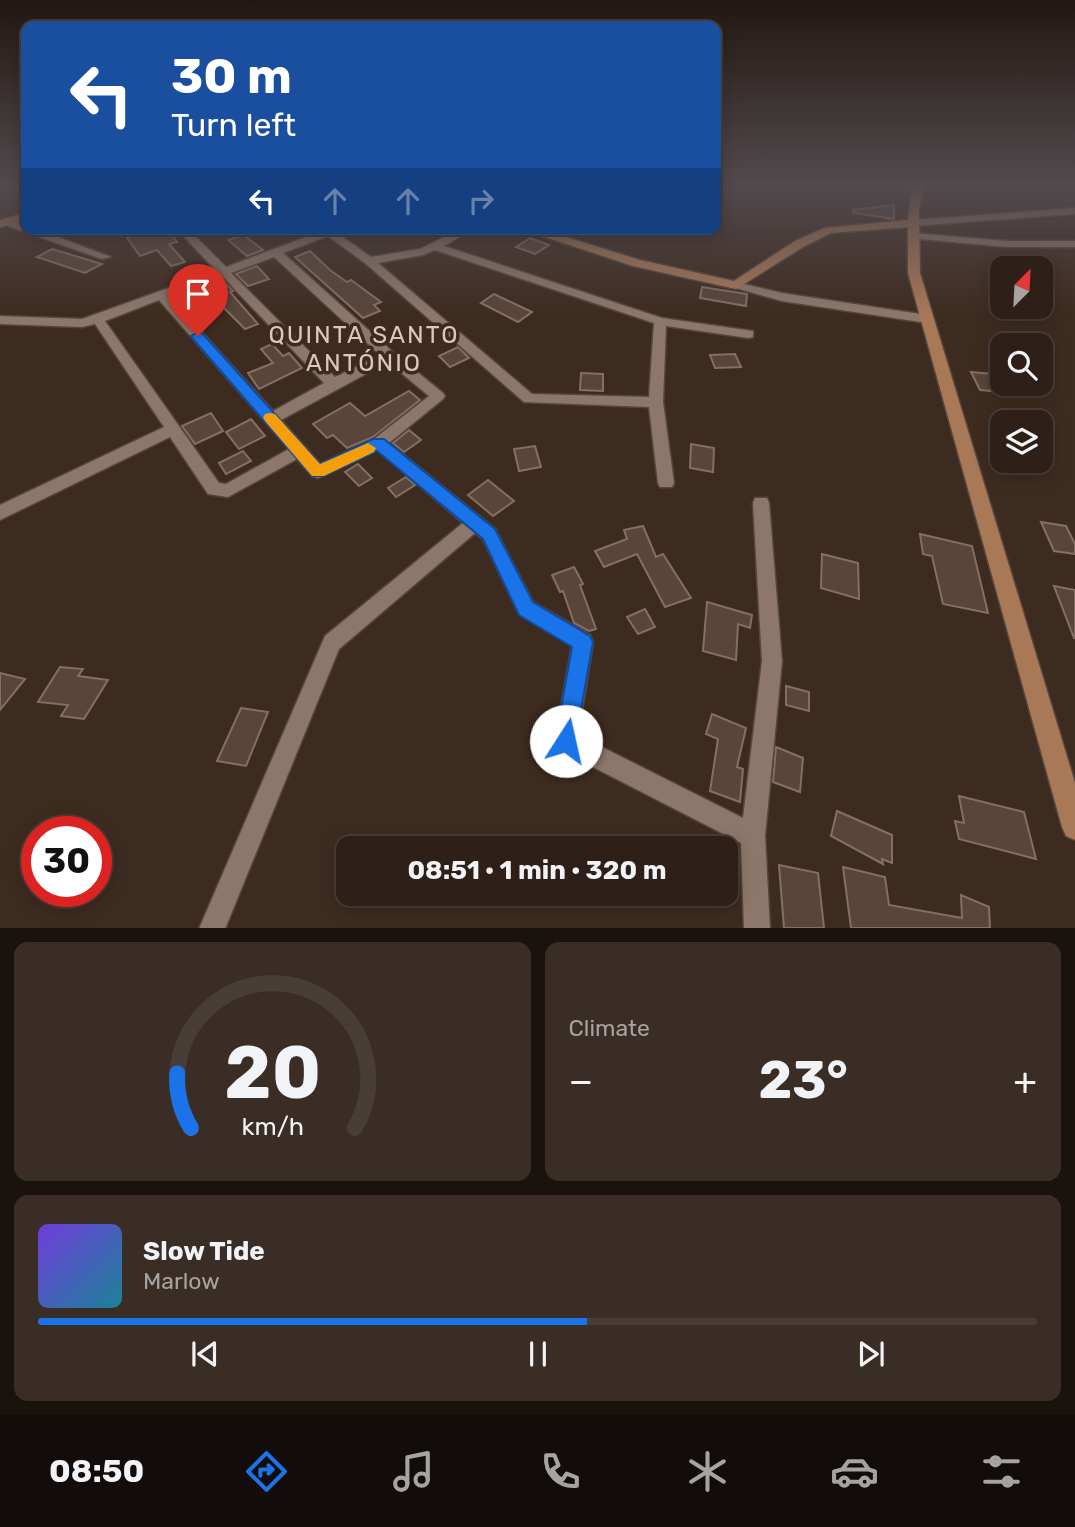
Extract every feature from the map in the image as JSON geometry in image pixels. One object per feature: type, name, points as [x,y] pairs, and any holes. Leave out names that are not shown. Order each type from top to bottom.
[{"type":"street","points":[[736,285],[799,244],[829,230],[928,227]]},
{"type":"street","points":[[913,229],[1007,244],[1075,244]]},
{"type":"street","points":[[913,229],[914,273],[1075,827]]},
{"type":"street","points":[[39,235],[106,257]]},
{"type":"street","points":[[188,235],[333,384]]},
{"type":"street","points":[[0,320],[82,323],[98,319],[321,235]]},
{"type":"street","points":[[333,235],[369,261],[529,399],[656,402]]},
{"type":"street","points":[[369,261],[437,247],[459,235]]},
{"type":"street","points":[[546,235],[637,263],[782,297],[927,319]]},
{"type":"street","points":[[437,247],[660,321],[748,334]]},
{"type":"street","points":[[161,295],[318,472],[379,443],[438,396],[389,356],[275,253]]},
{"type":"street","points":[[98,319],[214,489],[228,491],[299,452]]},
{"type":"street","points":[[660,321],[656,402],[666,483]]},
{"type":"street","points":[[271,419],[389,356]]},
{"type":"street","points":[[0,513],[173,429]]},
{"type":"street","points":[[379,443],[489,534],[526,608],[583,642],[566,741],[754,836]]},
{"type":"street","points":[[757,928],[754,836],[772,662],[761,503]]},
{"type":"street","points":[[212,928],[332,643],[475,523]]},
{"type":"building","points":[[172,235],[177,242],[169,244],[185,262],[171,266],[157,250],[140,256],[127,238]]},
{"type":"building","points":[[244,235],[263,250],[247,256],[228,240]]},
{"type":"building","points":[[530,238],[549,245],[535,254],[516,247]]},
{"type":"building","points":[[52,249],[102,264],[85,273],[37,257]]},
{"type":"building","points":[[310,251],[330,270],[347,282],[351,280],[381,302],[374,305],[380,311],[363,318],[295,257]]},
{"type":"building","points":[[257,266],[269,279],[248,286],[236,274]]},
{"type":"building","points":[[223,281],[258,324],[245,329],[221,305],[216,307],[205,286]]},
{"type":"building","points":[[702,287],[747,294],[746,306],[700,298]]},
{"type":"building","points":[[494,294],[532,312],[518,322],[481,303]]},
{"type":"building","points":[[272,344],[283,356],[289,353],[302,368],[259,389],[248,373],[273,363],[261,349]]},
{"type":"building","points":[[458,347],[469,358],[450,367],[439,356]]},
{"type":"building","points":[[735,354],[741,367],[715,368],[710,355]]},
{"type":"building","points":[[971,372],[990,374],[990,391],[980,390]]},
{"type":"building","points":[[581,373],[603,374],[603,391],[580,390]]},
{"type":"building","points":[[409,391],[420,400],[373,437],[347,448],[333,435],[327,438],[313,424],[350,403],[365,416]]},
{"type":"building","points":[[211,413],[223,431],[195,444],[182,426]]},
{"type":"building","points":[[251,419],[265,436],[239,449],[226,432]]},
{"type":"building","points":[[409,430],[421,440],[404,452],[393,443]]},
{"type":"building","points":[[691,444],[714,448],[713,472],[690,468]]},
{"type":"building","points":[[535,446],[541,467],[519,471],[514,449]]},
{"type":"building","points":[[243,451],[251,461],[226,474],[219,463]]},
{"type":"building","points":[[358,464],[372,478],[359,486],[345,472]]},
{"type":"building","points":[[406,477],[415,485],[396,497],[388,488]]},
{"type":"building","points":[[488,480],[514,501],[493,516],[468,495]]},
{"type":"building","points":[[1041,522],[1066,526],[1075,544],[1075,554],[1054,551]]},
{"type":"building","points":[[643,526],[656,557],[663,554],[691,598],[665,607],[637,554],[604,567],[595,551],[627,539],[624,530]]},
{"type":"building","points":[[920,534],[972,546],[988,613],[943,604],[932,556],[923,554]]},
{"type":"building","points":[[822,554],[858,563],[859,599],[821,588]]},
{"type":"building","points":[[574,567],[583,584],[580,585],[596,629],[589,631],[574,623],[563,591],[560,592],[552,575]]},
{"type":"building","points":[[1054,586],[1075,590],[1075,638],[1074,638]]},
{"type":"building","points":[[707,602],[752,615],[750,628],[738,624],[736,660],[703,651]]},
{"type":"building","points":[[645,609],[655,627],[638,634],[627,617]]},
{"type":"building","points":[[60,667],[83,669],[78,676],[108,680],[84,719],[61,716],[68,705],[38,702]]},
{"type":"building","points":[[0,673],[25,679],[0,710]]},
{"type":"building","points":[[786,686],[809,692],[809,711],[786,705]]},
{"type":"building","points":[[241,708],[268,712],[246,766],[217,761]]},
{"type":"building","points":[[712,714],[746,728],[737,767],[743,769],[740,802],[710,791],[718,739],[706,734]]},
{"type":"building","points":[[776,747],[803,758],[800,792],[773,782]]},
{"type":"building","points":[[959,796],[1024,812],[1036,859],[959,839],[955,821],[964,823]]},
{"type":"building","points":[[837,811],[892,835],[892,863],[882,859],[883,864],[831,836]]},
{"type":"building","points":[[779,865],[818,873],[824,928],[784,928]]},
{"type":"building","points":[[843,867],[885,877],[889,905],[962,918],[961,895],[989,907],[990,928],[851,928]]},
{"type":"slow traffic","points":[[270,418],[318,472],[368,448]]},
{"type":"district","name":"QUINTA SANTO ANTÓNIO","points":[[364,349]]},
{"type":"route","points":[[198,336],[318,472],[379,443],[489,534],[526,608],[583,642],[566,741]]}]
